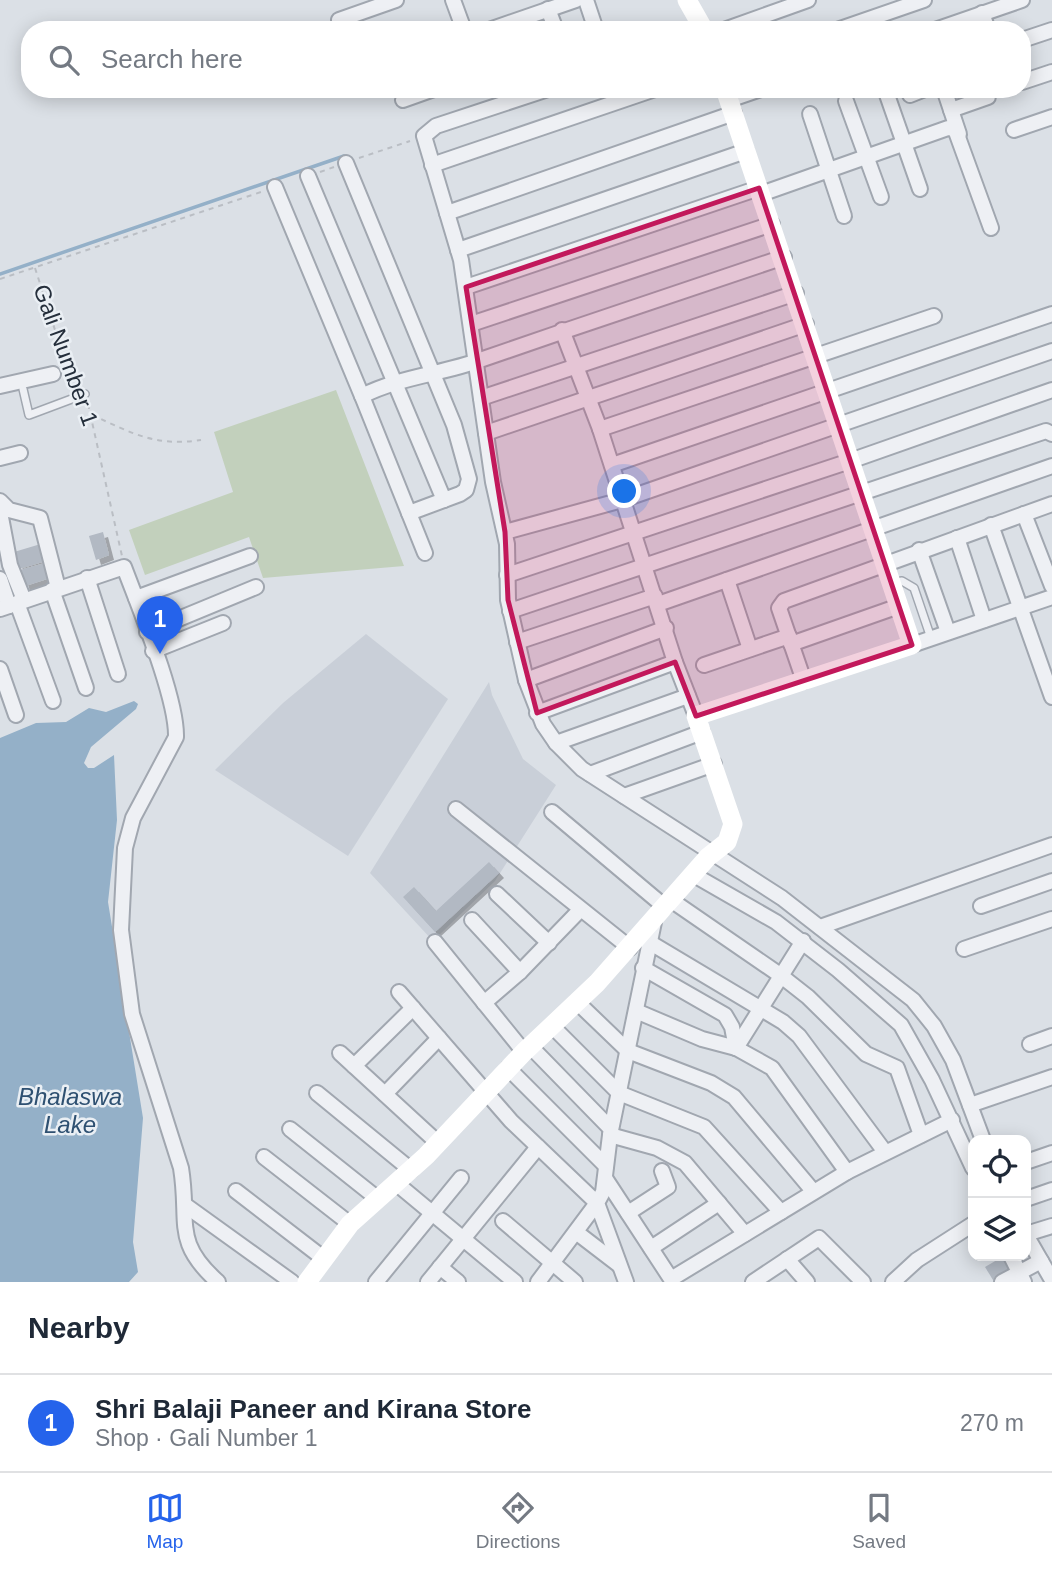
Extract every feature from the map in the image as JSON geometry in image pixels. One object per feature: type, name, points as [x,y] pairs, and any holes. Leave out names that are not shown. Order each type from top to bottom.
[{"type":"street","points":[[339,20],[396,0]]},
{"type":"street","points":[[453,0],[461,21]]},
{"type":"street","points":[[514,21],[576,0]]},
{"type":"street","points":[[586,0],[593,21]]},
{"type":"street","points":[[687,0],[699,21]]},
{"type":"street","points":[[749,21],[808,0]]},
{"type":"street","points":[[862,21],[924,0]]},
{"type":"street","points":[[960,21],[1021,0]]},
{"type":"street","points":[[548,9],[553,21]]},
{"type":"street","points":[[982,13],[985,21]]},
{"type":"street","points":[[1031,37],[1052,30]]},
{"type":"street","points":[[1031,79],[1052,72]]},
{"type":"street","points":[[403,100],[409,98]]},
{"type":"street","points":[[521,98],[436,126],[424,136],[458,250],[466,287],[473,362],[494,490],[505,532],[510,611],[526,680],[537,713],[556,743],[590,774],[624,796],[705,863],[738,898],[803,942],[901,1025],[952,1120],[968,1157]]},
{"type":"street","points":[[432,165],[629,98]]},
{"type":"street","points":[[888,98],[920,189]]},
{"type":"street","points":[[947,98],[991,228]]},
{"type":"street","points":[[951,110],[985,98]]},
{"type":"street","points":[[447,213],[730,101],[912,645]]},
{"type":"street","points":[[846,101],[881,197]]},
{"type":"street","points":[[810,114],[844,216]]},
{"type":"street","points":[[1014,130],[1052,117]]},
{"type":"street","points":[[466,287],[829,171],[948,128],[955,129],[959,134]]},
{"type":"street","points":[[458,250],[746,151]]},
{"type":"street","points":[[346,163],[456,432],[470,479],[466,490],[409,513]]},
{"type":"street","points":[[308,176],[444,500]]},
{"type":"street","points":[[275,187],[425,553]]},
{"type":"street","points":[[471,324],[772,224]]},
{"type":"street","points":[[362,396],[432,372],[473,362],[784,257]]},
{"type":"street","points":[[481,398],[796,293]]},
{"type":"street","points":[[611,465],[1052,314]]},
{"type":"street","points":[[600,429],[934,316]]},
{"type":"street","points":[[486,433],[806,324]]},
{"type":"street","points":[[307,1282],[350,1224],[438,1143],[527,1049],[640,945],[664,910],[727,842],[733,824],[714,764],[675,662],[590,399],[562,330]]},
{"type":"street","points":[[505,532],[622,500],[838,428],[1052,351]]},
{"type":"street","points":[[0,386],[53,374]]},
{"type":"street","points":[[507,575],[633,530],[850,461],[1052,390]]},
{"type":"street","points":[[510,611],[646,568],[1046,432],[1052,434]]},
{"type":"street","points":[[0,458],[20,453]]},
{"type":"street","points":[[517,642],[727,580],[1052,466]]},
{"type":"street","points":[[0,502],[9,510],[40,518],[55,589],[86,688]]},
{"type":"street","points":[[804,681],[779,608],[785,601],[919,550],[1052,504]]},
{"type":"street","points":[[0,512],[10,565],[12,604]]},
{"type":"street","points":[[1024,513],[1052,586]]},
{"type":"street","points":[[991,525],[1052,697]]},
{"type":"street","points":[[957,538],[984,620]]},
{"type":"street","points":[[919,550],[948,632]]},
{"type":"street","points":[[136,598],[250,556]]},
{"type":"street","points":[[12,604],[124,567],[167,692],[176,722],[176,737],[134,818],[124,848],[121,930],[132,1014],[173,1139],[185,1205],[185,1236],[189,1251],[199,1265],[218,1282]]},
{"type":"street","points":[[87,578],[118,674]]},
{"type":"street","points":[[0,579],[53,701]]},
{"type":"street","points":[[727,580],[750,649]]},
{"type":"street","points":[[147,632],[256,587]]},
{"type":"street","points":[[590,774],[699,724],[804,681],[1052,597]]},
{"type":"street","points":[[704,665],[899,606]]},
{"type":"street","points":[[153,651],[223,623]]},
{"type":"street","points":[[526,680],[666,628]]},
{"type":"street","points":[[537,713],[675,662]]},
{"type":"street","points":[[0,669],[16,716]]},
{"type":"street","points":[[556,743],[688,696]]},
{"type":"street","points":[[624,796],[714,764]]},
{"type":"street","points":[[456,809],[580,910],[760,1008],[799,1036],[885,1152]]},
{"type":"street","points":[[552,812],[664,910],[780,975],[808,997],[866,1054],[897,1068],[921,1135]]},
{"type":"street","points":[[820,927],[1052,845]]},
{"type":"street","points":[[705,863],[820,927],[913,1000],[934,1026],[953,1060],[981,1135]]},
{"type":"street","points":[[981,906],[1052,881]]},
{"type":"street","points":[[497,894],[549,943]]},
{"type":"street","points":[[484,1003],[520,972],[580,910]]},
{"type":"street","points":[[964,949],[1052,919]]},
{"type":"street","points":[[472,920],[520,972]]},
{"type":"street","points":[[435,942],[484,1003],[611,1132],[672,1154],[685,1163],[745,1234]]},
{"type":"street","points":[[736,1048],[803,942]]},
{"type":"street","points":[[538,1282],[597,1203],[606,1172],[611,1132],[636,1012],[643,968],[640,945]]},
{"type":"street","points":[[643,968],[725,1015],[732,1027],[736,1048]]},
{"type":"street","points":[[399,992],[485,1093],[597,1203],[626,1282]]},
{"type":"street","points":[[577,1002],[628,1051],[711,1083],[734,1097],[813,1191]]},
{"type":"street","points":[[354,1066],[413,1008]]},
{"type":"street","points":[[636,1012],[702,1039],[736,1048],[772,1068],[847,1171]]},
{"type":"street","points":[[552,1026],[619,1093],[704,1127],[780,1212]]},
{"type":"street","points":[[1030,1044],[1052,1037]]},
{"type":"street","points":[[385,1094],[439,1038]]},
{"type":"street","points":[[340,1053],[438,1143]]},
{"type":"street","points":[[508,1068],[606,1172],[628,1213],[671,1281],[847,1171],[952,1120]]},
{"type":"street","points":[[970,1105],[1052,1077]]},
{"type":"street","points":[[317,1093],[403,1176],[431,1213],[516,1282]]},
{"type":"street","points":[[290,1129],[377,1199]]},
{"type":"street","points":[[428,1282],[461,1238],[538,1147]]},
{"type":"street","points":[[1031,1160],[1052,1153]]},
{"type":"street","points":[[264,1157],[350,1224]]},
{"type":"street","points":[[628,1213],[668,1187],[662,1171]]},
{"type":"street","points":[[376,1282],[461,1178]]},
{"type":"street","points":[[1029,1198],[1052,1190]]},
{"type":"street","points":[[236,1191],[323,1258]]},
{"type":"street","points":[[651,1248],[719,1203]]},
{"type":"street","points":[[185,1205],[292,1282]]},
{"type":"street","points":[[503,1221],[575,1282]]},
{"type":"street","points":[[1031,1232],[1052,1226]]},
{"type":"street","points":[[893,1282],[917,1260],[968,1227]]},
{"type":"street","points":[[576,1232],[619,1265]]},
{"type":"street","points":[[753,1282],[819,1237],[863,1282]]},
{"type":"street","points":[[1031,1252],[1036,1270]]},
{"type":"street","points":[[787,1259],[807,1282]]},
{"type":"street","points":[[1020,1261],[1036,1270]]},
{"type":"street","points":[[440,1267],[456,1282]]},
{"type":"street","points":[[1002,1282],[1036,1270]]},
{"type":"lane","points":[[23,389],[29,415],[85,394]]},
{"type":"lane","points":[[891,583],[902,581],[914,588],[931,638]]},
{"type":"path","points":[[308,176],[424,136]]},
{"type":"path","points":[[0,279],[275,187]]},
{"type":"path","name":"Gali Number 1","points":[[34,267],[65,360],[85,394],[124,567]]},
{"type":"path","points":[[91,414],[138,436],[166,444],[201,440]]},
{"type":"highlighted area","points":[[759,188],[912,645],[696,716],[675,662],[537,713],[508,600],[505,532],[466,287]]},
{"type":"shaded area","points":[[366,634],[448,699],[348,856],[215,770],[283,703]]},
{"type":"shaded area","points":[[489,682],[492,695],[523,759],[556,785],[495,881],[433,941],[370,873]]},
{"type":"green space","points":[[336,390],[404,566],[263,578],[249,537],[145,575],[129,530],[233,492],[214,432]]},
{"type":"water","name":"Bhalaswa Lake","points":[[134,701],[138,704],[136,709],[91,747],[84,763],[88,768],[94,768],[114,755],[117,820],[108,902],[143,1118],[133,1242],[138,1272],[129,1282],[0,1282],[0,738],[36,723],[66,722],[89,708],[106,712]]},
{"type":"building","points":[[103,532],[109,555],[96,560],[89,536]]},
{"type":"building","points":[[44,543],[49,560],[19,569],[14,552]]},
{"type":"building","points":[[49,562],[53,577],[25,586],[20,570]]},
{"type":"building","points":[[489,862],[499,873],[435,932],[403,897],[414,887],[436,911]]},
{"type":"building","points":[[995,1261],[1004,1261],[1010,1270],[993,1280],[985,1267]]},
{"type":"waterway","points":[[0,274],[344,156]]},
{"type":"place","name":"Shri Balaji Paneer and Kirana Store","points":[[160,654]]}]
